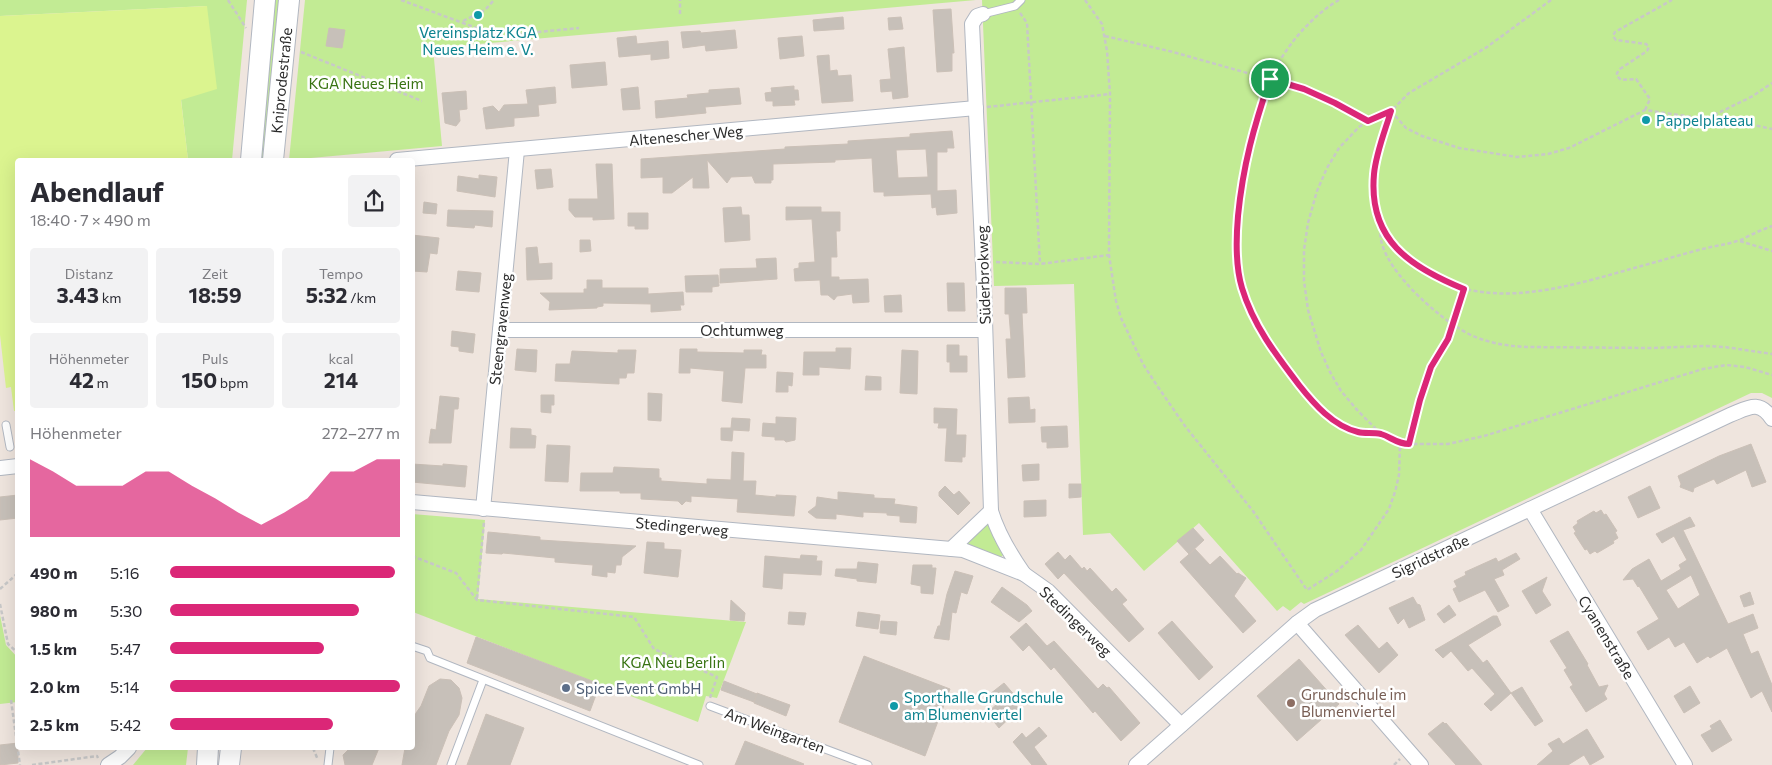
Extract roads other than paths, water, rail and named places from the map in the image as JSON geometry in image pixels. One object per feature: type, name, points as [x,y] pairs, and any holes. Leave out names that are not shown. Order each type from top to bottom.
[{"type":"main road","name":"Kniprodestraße","points":[[251,158],[265,0]]},
{"type":"main road","name":"Kniprodestraße","points":[[273,158],[289,0]]},
{"type":"main road","points":[[206,765],[208,750]]},
{"type":"main road","points":[[229,765],[231,750]]},
{"type":"street","name":"Süderbrokweg","points":[[983,14],[977,16],[972,24],[992,511],[996,528],[1008,551],[1024,574]]},
{"type":"street","name":"Altenescher Weg","points":[[415,158],[976,108]]},
{"type":"street","name":"Steengravenweg","points":[[484,509],[517,150]]},
{"type":"street","name":"Ochtumweg","points":[[500,330],[985,330]]},
{"type":"street","name":"Sigridstraße","points":[[1136,765],[1297,623],[1315,610],[1730,416],[1752,407],[1760,407],[1764,408],[1772,419]]},
{"type":"street","points":[[0,468],[15,466]]},
{"type":"street","name":"Stedingerweg","points":[[415,502],[963,550],[1024,574],[1048,592],[1181,726]]},
{"type":"street","name":"Cyanenstraße","points":[[1530,509],[1685,765]]},
{"type":"street","points":[[951,549],[992,511]]},
{"type":"street","points":[[1297,623],[1421,765]]},
{"type":"street","points":[[104,763],[120,757],[127,750]]},
{"type":"lane","name":"Süderbrokweg","points":[[983,14],[1018,3]]},
{"type":"lane","points":[[6,425],[10,447]]},
{"type":"lane","points":[[415,647],[427,651],[430,658],[699,765]]},
{"type":"lane","points":[[451,765],[483,680]]},
{"type":"lane","name":"Am Weingarten","points":[[710,706],[868,765]]},
{"type":"lane","points":[[328,765],[330,750]]},
{"type":"place","name":"Vereinsplatz KGA Neues Heim e. V.","points":[[478,15]]},
{"type":"place","name":"Pappelplateau","points":[[1646,120]]},
{"type":"place","name":"Spice Event GmbH","points":[[566,688]]},
{"type":"place","name":"Grundschule im Blumenviertel","points":[[1291,703]]},
{"type":"place","name":"Sporthalle Grundschule am Blumenviertel","points":[[894,706]]},
{"type":"park label","name":"KGA Neues Heim","points":[[366,83]]},
{"type":"park label","name":"KGA Neu Berlin","points":[[673,662]]}]
